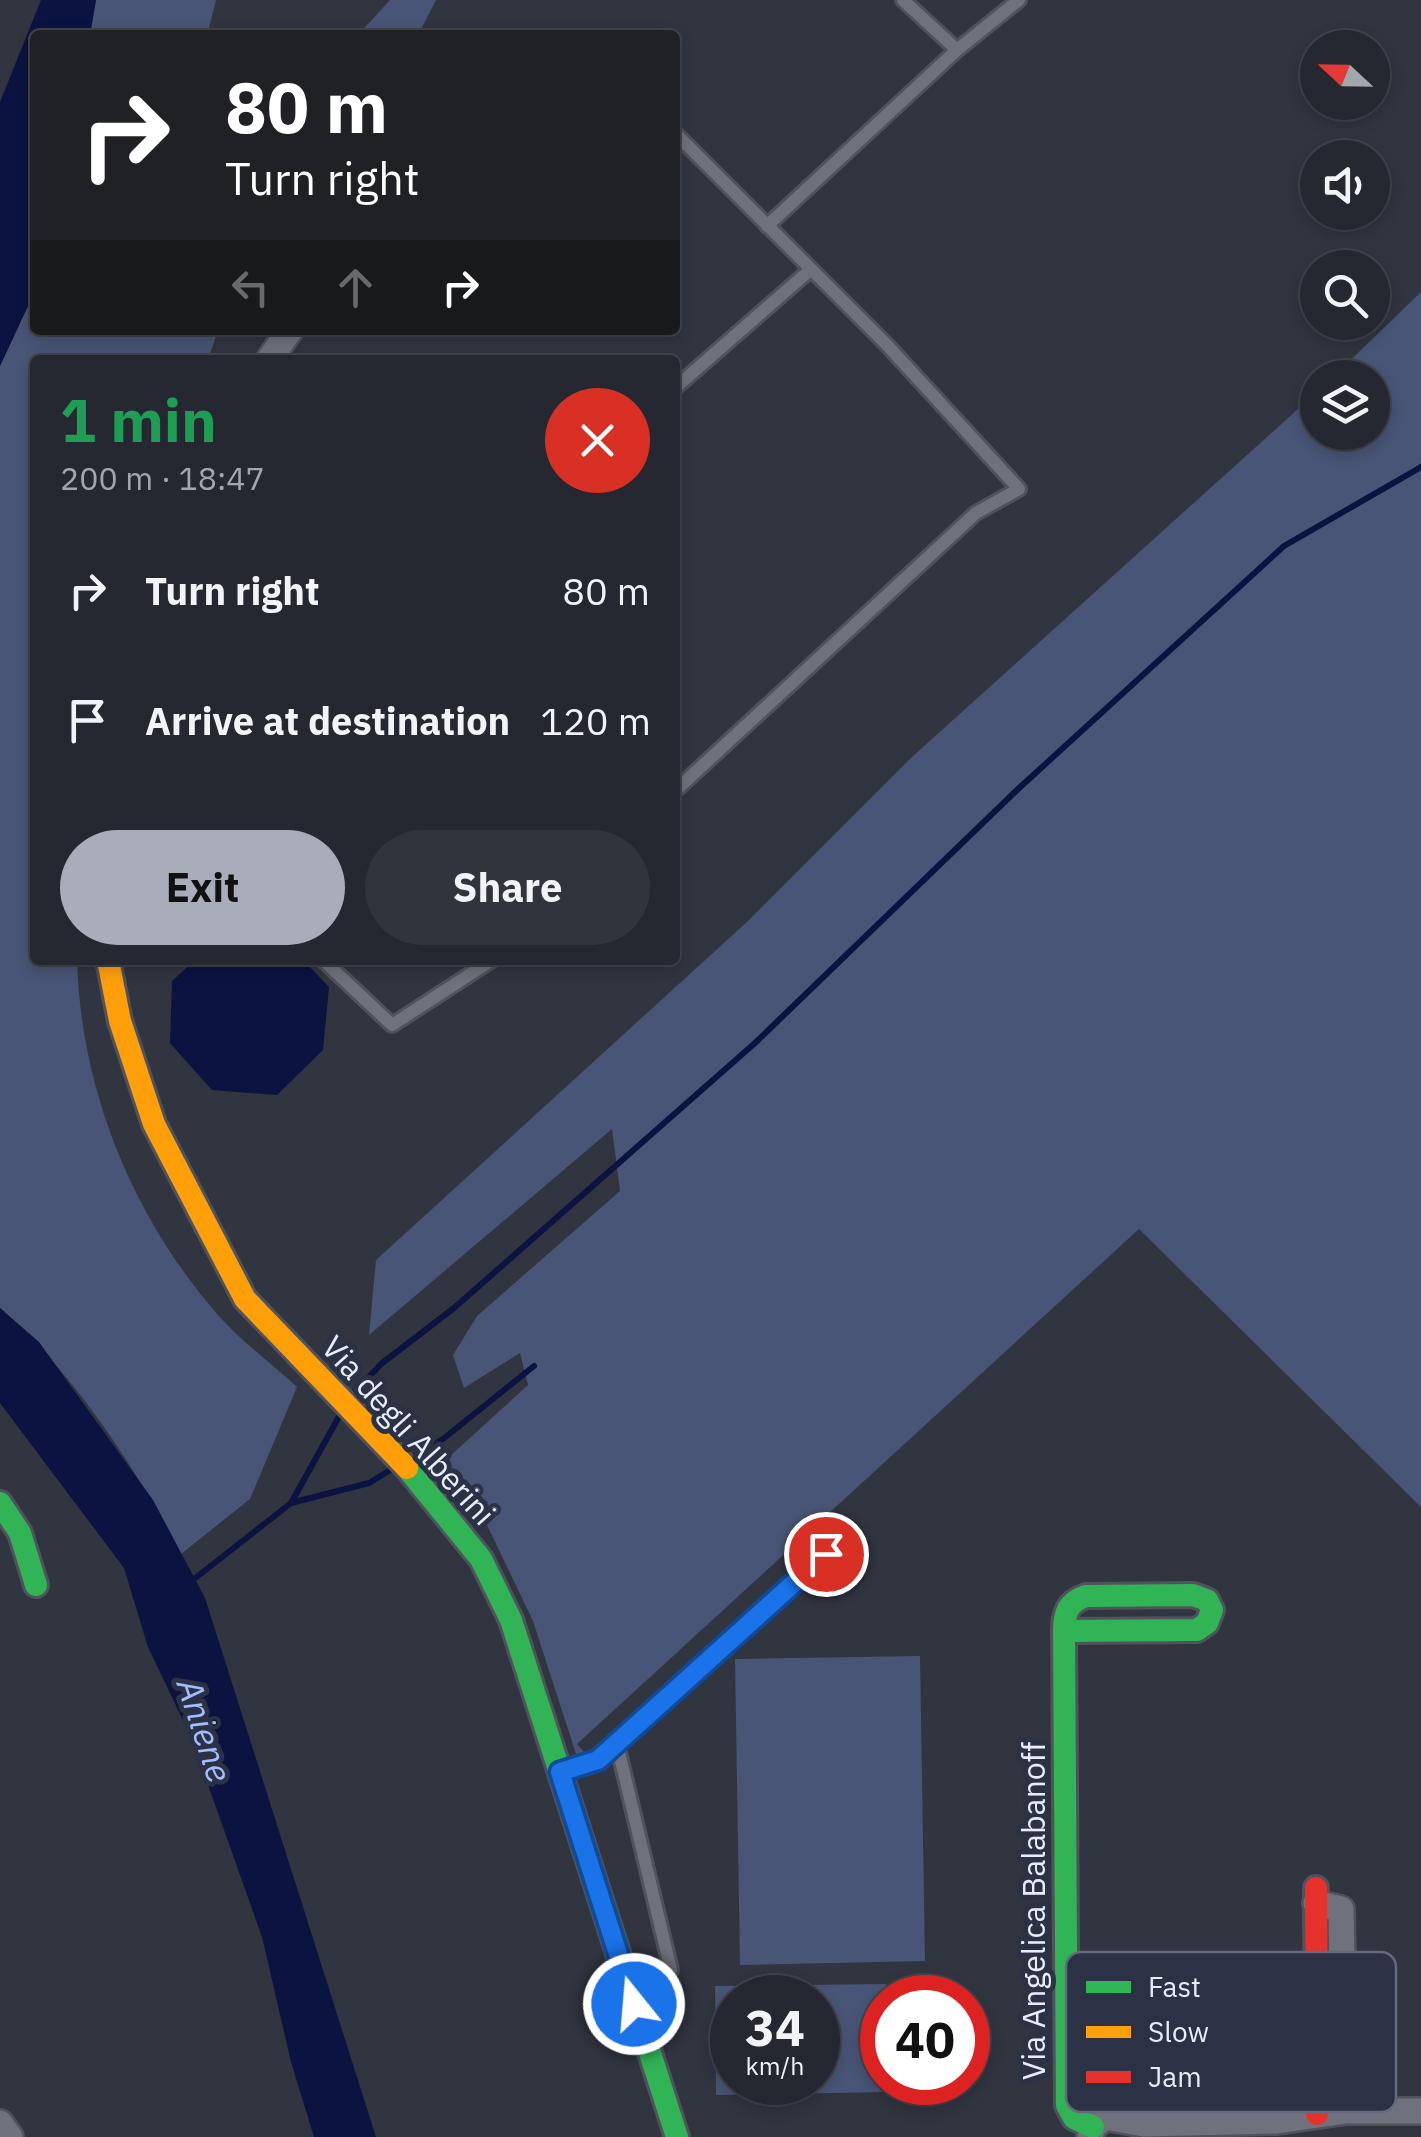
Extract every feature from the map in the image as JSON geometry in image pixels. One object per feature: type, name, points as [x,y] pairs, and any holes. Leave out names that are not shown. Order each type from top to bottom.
[{"type":"street","name":"Via degli Alberini","points":[[109,965],[120,1020],[154,1124],[245,1300],[435,1497],[468,1539],[501,1597],[677,2137]]},
{"type":"street","points":[[0,1503],[20,1533],[36,1585]]},
{"type":"street","points":[[1193,1595],[1207,1600],[1212,1610],[1208,1623],[1197,1630],[1064,1630],[1067,1606],[1086,1596],[1193,1595]]},
{"type":"street","name":"Via Angelica Balabanoff","points":[[1064,1630],[1066,1952]]},
{"type":"street","points":[[1316,1896],[1341,1909],[1342,1952]]},
{"type":"street","name":"Via Angelica Balabanoff","points":[[1396,2111],[1421,2110]]},
{"type":"street","name":"Via Angelica Balabanoff","points":[[1071,2112],[1091,2132],[1110,2116],[1144,2124],[1276,2129],[1317,2114],[1369,2112]]},
{"type":"street","points":[[0,2123],[10,2137]]},
{"type":"lane","points":[[903,0],[957,50]]},
{"type":"lane","points":[[766,226],[957,50],[1019,0]]},
{"type":"lane","points":[[680,138],[887,345],[1019,488],[976,514],[680,786]]},
{"type":"lane","points":[[680,384],[809,271]]},
{"type":"lane","points":[[327,965],[392,1024],[484,965]]},
{"type":"lane","points":[[560,1772],[598,1760],[826,1554]]},
{"type":"lane","points":[[617,1744],[670,1970]]},
{"type":"shaded area","points":[[96,0],[216,0],[208,30],[91,30]]},
{"type":"shaded area","points":[[390,0],[436,0],[421,30],[363,30]]},
{"type":"shaded area","points":[[1421,292],[1421,1507],[1139,1229],[577,1744],[585,1753],[577,1757],[533,1621],[487,1525],[455,1496],[449,1457],[528,1385],[520,1353],[464,1388],[453,1355],[477,1316],[620,1191],[612,1129],[369,1335],[376,1260],[748,921],[913,756],[1300,407],[1300,450],[1390,450],[1390,360],[1351,360],[1371,340],[1390,340],[1390,322]]},
{"type":"shaded area","points":[[30,302],[30,335],[216,335],[210,355],[30,355],[30,965],[77,965],[89,1057],[101,1104],[137,1194],[187,1277],[218,1315],[297,1387],[250,1499],[181,1554],[101,1423],[53,1362],[0,1308],[0,366]]},
{"type":"shaded area","points":[[920,1656],[925,1961],[740,1965],[735,1659]]},
{"type":"shaded area","points":[[860,1984],[860,2092],[840,2093],[840,1985]]},
{"type":"water","points":[[41,0],[96,0],[91,30],[30,30],[30,302],[0,366],[0,102]]},
{"type":"water","points":[[190,965],[308,965],[329,987],[323,1050],[277,1095],[212,1090],[170,1043],[172,981]]},
{"type":"water","name":"Aniene","points":[[0,1308],[39,1342],[153,1500],[205,1598],[376,2137],[314,2137],[291,2062],[262,1937],[191,1737],[148,1647],[124,1568],[0,1403]]},
{"type":"waterway","points":[[353,1394],[381,1364],[454,1308],[755,1043],[1017,790],[1284,546],[1421,467]]},
{"type":"waterway","points":[[411,1458],[443,1439],[534,1366]]},
{"type":"waterway","points":[[189,1583],[291,1503],[341,1413]]},
{"type":"waterway","points":[[291,1503],[369,1483],[392,1469]]},
{"type":"traffic: fast","points":[[407,1468],[481,1559],[511,1620],[677,2137]]},
{"type":"traffic: fast","points":[[0,1503],[20,1533],[36,1585]]},
{"type":"traffic: fast","points":[[1193,1595],[1207,1600],[1212,1610],[1207,1623],[1197,1630],[1064,1631],[1068,1609],[1086,1596],[1193,1595]]},
{"type":"traffic: fast","points":[[1064,1631],[1066,1952]]},
{"type":"traffic: fast","points":[[1071,2112],[1074,2118],[1093,2127]]},
{"type":"traffic: slow","points":[[109,965],[120,1021],[154,1124],[245,1299],[407,1468]]},
{"type":"traffic: jam","points":[[1316,1888],[1316,1952]]},
{"type":"route","points":[[634,2004],[560,1772],[598,1760],[826,1554]]}]
